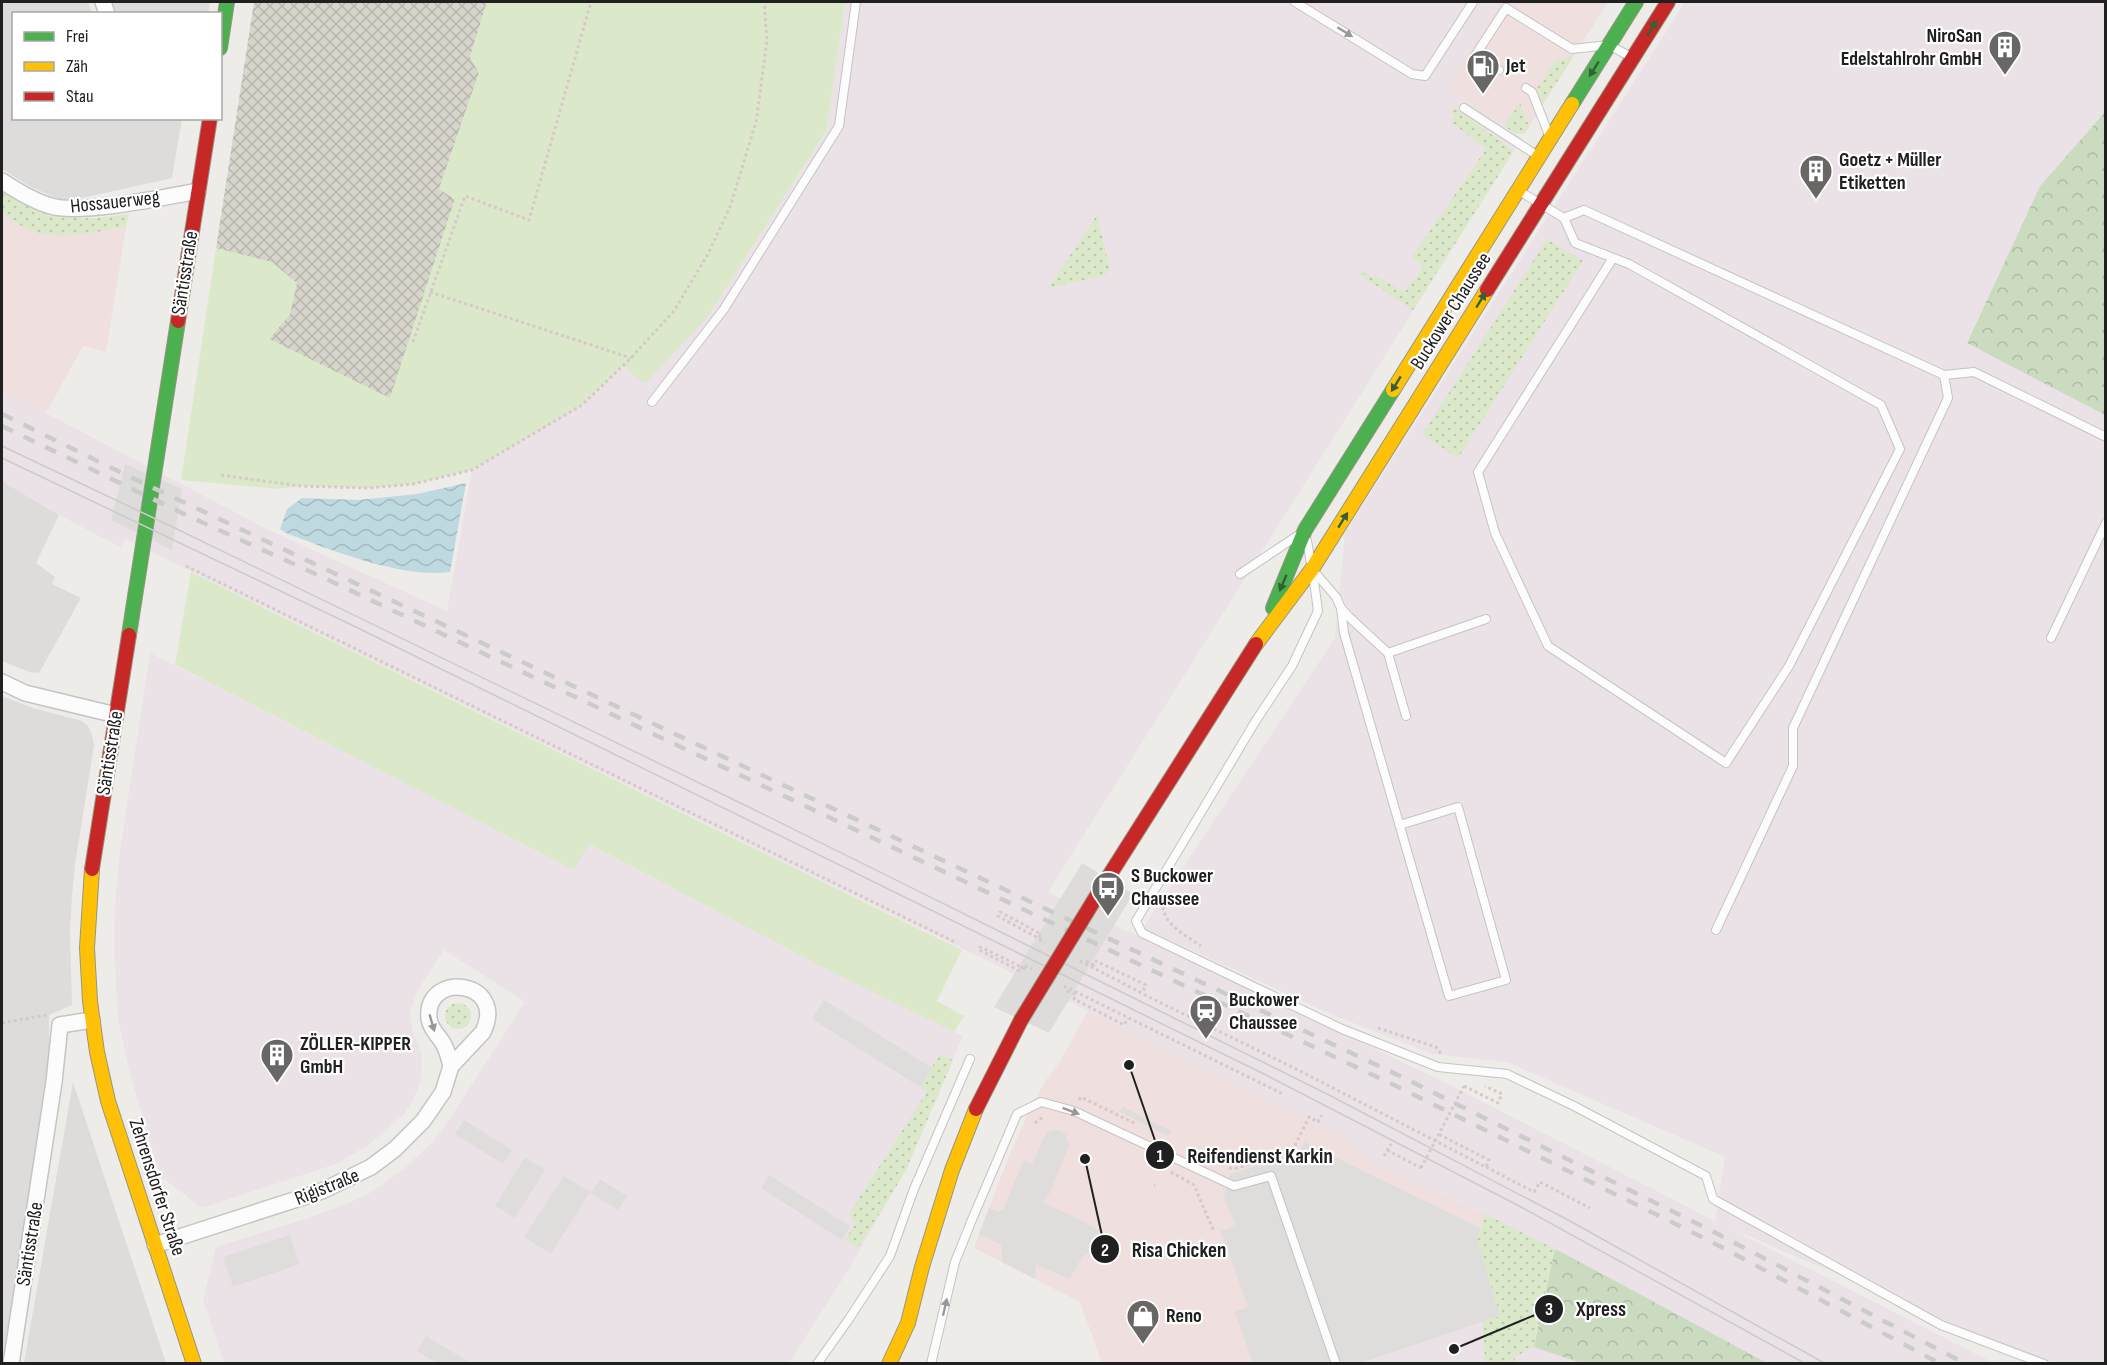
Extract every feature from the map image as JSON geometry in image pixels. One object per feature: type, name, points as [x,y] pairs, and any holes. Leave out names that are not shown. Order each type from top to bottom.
[{"type":"main road","points":[[222,35],[227,2]]},
{"type":"main road","name":"Buckower Chaussee","points":[[1261,636],[1305,530],[1431,337],[1518,190],[1636,2]]},
{"type":"main road","name":"Buckower Chaussee","points":[[890,1364],[908,1323],[922,1267],[952,1170],[981,1098],[1021,1020],[1107,879],[1261,636],[1312,569],[1446,347],[1541,204],[1668,2]]},
{"type":"main road","name":"Säntisstraße","points":[[92,1020],[87,948],[89,894],[210,120]]},
{"type":"main road","name":"Zehrensdorfer Straße","points":[[92,1020],[108,1101],[194,1364]]},
{"type":"main road","name":"Buckower Chaussee","points":[[907,1353],[908,1323]]},
{"type":"street","name":"Hossauerweg","points":[[2,181],[52,207],[68,209],[112,205],[198,191]]},
{"type":"street","points":[[2,682],[25,693],[116,715]]},
{"type":"street","name":"Rigistraße","points":[[155,1245],[322,1191],[371,1167],[395,1149],[423,1121],[443,1092],[451,1065],[483,1032],[488,1019],[486,1005],[478,994],[458,986],[439,994],[429,1012],[431,1026],[444,1045],[451,1065]]},
{"type":"street","points":[[60,1025],[92,1020]]},
{"type":"street","name":"Säntisstraße","points":[[11,1364],[51,1105],[60,1025]]},
{"type":"lane","points":[[652,402],[724,309],[839,126],[856,2]]},
{"type":"lane","points":[[1295,2],[1412,74],[1425,76],[1473,2]]},
{"type":"lane","points":[[1499,70],[1475,56],[1506,8],[1572,49],[1609,45],[1632,58]]},
{"type":"lane","points":[[1526,88],[1532,92],[1550,138]]},
{"type":"lane","points":[[1464,108],[1539,157]]},
{"type":"lane","points":[[1518,190],[1564,218],[1575,243],[1629,264],[1881,405],[1900,448],[1789,666],[1726,763],[1548,646],[1495,533],[1478,472],[1613,258]]},
{"type":"lane","points":[[1564,218],[1584,210],[1944,375],[1974,372],[2106,437]]},
{"type":"lane","points":[[1716,930],[1793,766],[1793,728],[1948,398],[1944,375]]},
{"type":"lane","points":[[2051,638],[2106,523]]},
{"type":"lane","points":[[1240,574],[1305,530],[1317,592],[1318,611],[1292,666],[1255,722],[1136,921],[1142,933],[1342,1029],[1438,1067],[1507,1074],[1574,1106],[1706,1176],[1713,1199],[1941,1325],[2044,1364]]},
{"type":"lane","points":[[1312,569],[1336,597],[1341,608],[1344,633],[1449,996],[1506,980],[1458,807],[1400,825]]},
{"type":"lane","points":[[1341,608],[1388,653],[1406,716]]},
{"type":"lane","points":[[1388,653],[1486,620]]},
{"type":"lane","points":[[817,1364],[890,1256],[914,1189],[970,1059]]},
{"type":"lane","points":[[931,1364],[956,1262],[1017,1114],[1041,1102],[1074,1111],[1234,1186],[1271,1176],[1335,1364]]},
{"type":"path","points":[[413,342],[465,196],[529,220],[591,2]]},
{"type":"path","points":[[221,475],[300,486],[369,488],[413,484],[472,470],[582,405],[631,358],[674,311],[708,254],[730,207],[758,112],[767,40],[764,2]]},
{"type":"path","points":[[430,292],[631,358]]},
{"type":"path","points":[[186,566],[957,942]]},
{"type":"path","points":[[1168,892],[1162,907],[1165,916],[1173,927],[1202,947]]},
{"type":"path","points":[[1042,940],[1040,939],[1029,933],[998,916],[1000,912],[1041,934],[1038,939],[1048,944]]},
{"type":"path","points":[[1025,969],[1023,968],[1017,965],[1001,957],[980,947],[979,950],[1020,971],[1023,965],[1032,970]]},
{"type":"path","points":[[1080,961],[1534,1192],[1540,1182],[1590,1208]]},
{"type":"path","points":[[1086,961],[1094,965],[1096,961],[1146,985],[1142,993]]},
{"type":"path","points":[[1061,984],[1283,1094]]},
{"type":"path","points":[[1067,991],[1076,995],[1074,999],[1124,1025],[1128,1018]]},
{"type":"path","points":[[2,1023],[46,1014],[60,1025]]},
{"type":"path","points":[[1376,1027],[1436,1047]]},
{"type":"path","points":[[1387,1150],[1421,1168],[1464,1086],[1498,1103]]},
{"type":"path","points":[[1074,1111],[1081,1097],[1143,1127]]},
{"type":"path","points":[[1035,1123],[1042,1117],[1052,1115]]},
{"type":"path","points":[[1225,1168],[1234,1169],[1293,1150],[1309,1117],[1318,1122],[1322,1115]]},
{"type":"path","points":[[1438,1134],[1489,1160],[1486,1167]]},
{"type":"path","points":[[1384,1156],[1391,1144]]},
{"type":"path","points":[[1163,1168],[1194,1185],[1214,1232]]},
{"type":"shaded area","points":[[2,2],[88,2],[92,12],[12,12],[12,120],[182,120],[172,178],[73,200],[61,200],[31,187],[2,169]]},
{"type":"shaded area","points":[[110,2],[210,2],[208,12],[115,12]]},
{"type":"shaded area","points":[[254,2],[487,2],[470,57],[479,73],[439,189],[455,199],[390,399],[269,339],[290,314],[216,248]]},
{"type":"shaded area","points":[[845,2],[1500,2],[1446,87],[1522,138],[1048,892],[1442,1081],[1715,1221],[1725,1157],[1507,1062],[1432,1054],[1333,1015],[1143,928],[1335,638],[1345,533],[1685,2],[2105,2],[2105,112],[2040,186],[1967,342],[2105,415],[2105,1363],[2055,1363],[1963,1328],[1727,1227],[1994,1363],[1361,1363],[1500,1316],[1477,1239],[1485,1214],[1369,1160],[1342,1136],[125,539],[122,548],[59,515],[2,481],[2,390],[269,530],[447,611],[472,470],[582,405],[623,366],[645,383],[707,318],[827,131]]},
{"type":"shaded area","points":[[1500,2],[1608,2],[1525,133],[1516,134],[1446,87]]},
{"type":"shaded area","points":[[2,213],[36,232],[52,235],[126,227],[106,352],[83,346],[46,413],[2,390]]},
{"type":"shaded area","points":[[2,481],[59,515],[36,563],[55,577],[52,584],[81,598],[39,673],[29,672],[2,661]]},
{"type":"shaded area","points":[[150,653],[574,869],[588,844],[820,966],[963,1036],[908,1166],[849,1269],[789,1363],[224,1363],[203,1300],[216,1247],[346,1204],[368,1194],[404,1169],[445,1126],[525,1002],[444,950],[416,993],[410,1013],[412,1029],[421,1053],[420,1083],[405,1113],[370,1144],[336,1164],[202,1208],[160,1176],[130,1074],[118,1019],[114,946],[120,851]]},
{"type":"shaded area","points":[[2,696],[33,708],[82,721],[88,726],[94,745],[72,895],[70,933],[72,1005],[49,1015],[49,1080],[5,1364],[2,1363]]},
{"type":"shaded area","points":[[824,1000],[932,1068],[920,1087],[812,1019]]},
{"type":"shaded area","points":[[1088,1011],[1342,1136],[1369,1160],[1485,1214],[1477,1239],[1361,1363],[1102,1363],[1080,1302],[974,1248],[1027,1116],[1045,1081],[1059,1063]]},
{"type":"shaded area","points":[[73,1082],[166,1363],[24,1363]]},
{"type":"shaded area","points":[[1123,1107],[1171,1131],[1168,1136],[1120,1112]]},
{"type":"shaded area","points":[[464,1120],[512,1150],[503,1164],[455,1134]]},
{"type":"shaded area","points":[[1054,1130],[1066,1135],[1069,1146],[1049,1194],[1042,1202],[1099,1231],[1092,1249],[1081,1259],[1069,1279],[1036,1264],[1035,1279],[1002,1262],[1001,1245],[979,1234],[989,1208],[999,1212],[1004,1208],[1024,1160],[1032,1164],[1044,1137],[1048,1132]]},
{"type":"shaded area","points":[[1304,1142],[1480,1228],[1477,1239],[1500,1316],[1361,1363],[1253,1363],[1235,1312],[1248,1307],[1221,1231],[1236,1226],[1224,1198],[1230,1174],[1299,1152]]},
{"type":"shaded area","points":[[525,1157],[545,1170],[515,1218],[495,1206]]},
{"type":"shaded area","points":[[769,1175],[850,1226],[842,1240],[761,1188]]},
{"type":"shaded area","points":[[564,1176],[590,1192],[551,1254],[524,1237]]},
{"type":"shaded area","points":[[600,1179],[627,1196],[618,1210],[591,1193]]},
{"type":"shaded area","points":[[290,1235],[300,1264],[233,1287],[223,1257]]},
{"type":"shaded area","points":[[426,1336],[471,1363],[437,1363],[417,1351]]},
{"type":"green space","points":[[487,2],[845,2],[827,130],[707,318],[645,384],[623,366],[582,405],[472,470],[413,484],[369,488],[300,486],[278,489],[181,480],[216,248],[272,262],[297,283],[290,314],[269,339],[390,398],[455,199],[439,189],[479,73],[470,57]]},
{"type":"green space","points":[[1573,57],[1541,107],[1537,88],[1555,61]]},
{"type":"green space","points":[[1520,103],[1529,126],[1525,133],[1516,134],[1504,126]]},
{"type":"green space","points":[[1454,107],[1514,151],[1413,310],[1357,273],[1359,270],[1373,278],[1377,277],[1405,292],[1423,267],[1412,257],[1486,149],[1451,122],[1454,115],[1451,112]]},
{"type":"green space","points":[[2105,112],[2105,415],[1967,343],[2040,186]]},
{"type":"green space","points":[[2,188],[39,209],[71,218],[129,214],[126,227],[57,236],[35,232],[2,213]]},
{"type":"green space","points":[[1097,215],[1110,269],[1104,276],[1048,288]]},
{"type":"green space","points":[[1547,239],[1583,261],[1458,458],[1422,435]]},
{"type":"green space","points":[[191,572],[962,950],[937,1001],[964,1016],[954,1032],[820,966],[589,844],[574,870],[175,665]]},
{"type":"green space","points":[[458,1003],[467,1007],[471,1016],[467,1025],[458,1029],[449,1025],[445,1016],[449,1007]]},
{"type":"green space","points":[[939,1055],[953,1060],[905,1172],[858,1249],[845,1240],[855,1224],[849,1214],[927,1092],[920,1087]]},
{"type":"green space","points":[[1485,1214],[1555,1249],[1534,1347],[1514,1357],[1516,1363],[1485,1363],[1483,1322],[1500,1316],[1477,1239]]},
{"type":"green space","points":[[1555,1249],[1767,1363],[1581,1363],[1534,1347]]},
{"type":"water","points":[[466,483],[450,572],[411,571],[367,562],[280,529],[287,509],[302,498],[358,500],[417,494]]},
{"type":"pier","points":[[125,464],[182,489],[172,550],[111,520]]},
{"type":"pier","points":[[1082,863],[1133,894],[1049,1033],[994,1007]]},
{"type":"tram line","points":[[2,446],[761,813],[1329,1095],[1570,1221],[1826,1364]]},
{"type":"tram line","points":[[2,458],[360,629],[1268,1076],[1523,1208],[1806,1364]]},
{"type":"railway","points":[[2,414],[126,475],[1400,1076],[1712,1231],[1966,1364]]},
{"type":"railway","points":[[2,426],[1396,1086],[1708,1240],[1941,1364]]},
{"type":"traffic: fast","points":[[222,35],[227,2]]},
{"type":"traffic: fast","points":[[1572,104],[1636,2]]},
{"type":"traffic: fast","points":[[129,635],[178,321]]},
{"type":"traffic: fast","points":[[1273,608],[1305,530],[1393,390]]},
{"type":"traffic: slow","points":[[1393,390],[1572,104]]},
{"type":"traffic: slow","points":[[1256,644],[1312,569],[1487,290]]},
{"type":"traffic: slow","points":[[92,869],[87,948],[90,1001],[97,1052],[108,1101],[194,1364]]},
{"type":"traffic: slow","points":[[889,1364],[908,1323],[922,1267],[952,1170],[976,1109]]},
{"type":"traffic: jam","points":[[1487,290],[1668,2]]},
{"type":"traffic: jam","points":[[178,321],[210,120]]},
{"type":"traffic: jam","points":[[92,869],[129,635]]},
{"type":"traffic: jam","points":[[1107,879],[1256,644]]},
{"type":"traffic: jam","points":[[1021,1020],[1107,879]]},
{"type":"traffic: jam","points":[[976,1109],[1021,1020]]},
{"type":"place","name":"NiroSan Edelstahlrohr GmbH","points":[[2005,76]]},
{"type":"place","name":"Jet","points":[[1483,95]]},
{"type":"place","name":"Goetz + Müller Etiketten","points":[[1816,200]]},
{"type":"place","name":"S Buckower Chaussee","points":[[1108,917]]},
{"type":"place","name":"Buckower Chaussee","points":[[1206,1040]]},
{"type":"place","name":"Reifendienst Karkin","points":[[1129,1065]]},
{"type":"place","name":"ZÖLLER-KIPPER GmbH","points":[[277,1084]]},
{"type":"place","name":"Risa Chicken","points":[[1085,1159]]},
{"type":"place","name":"Reno","points":[[1143,1345]]},
{"type":"place","name":"Xpress","points":[[1454,1349]]}]
